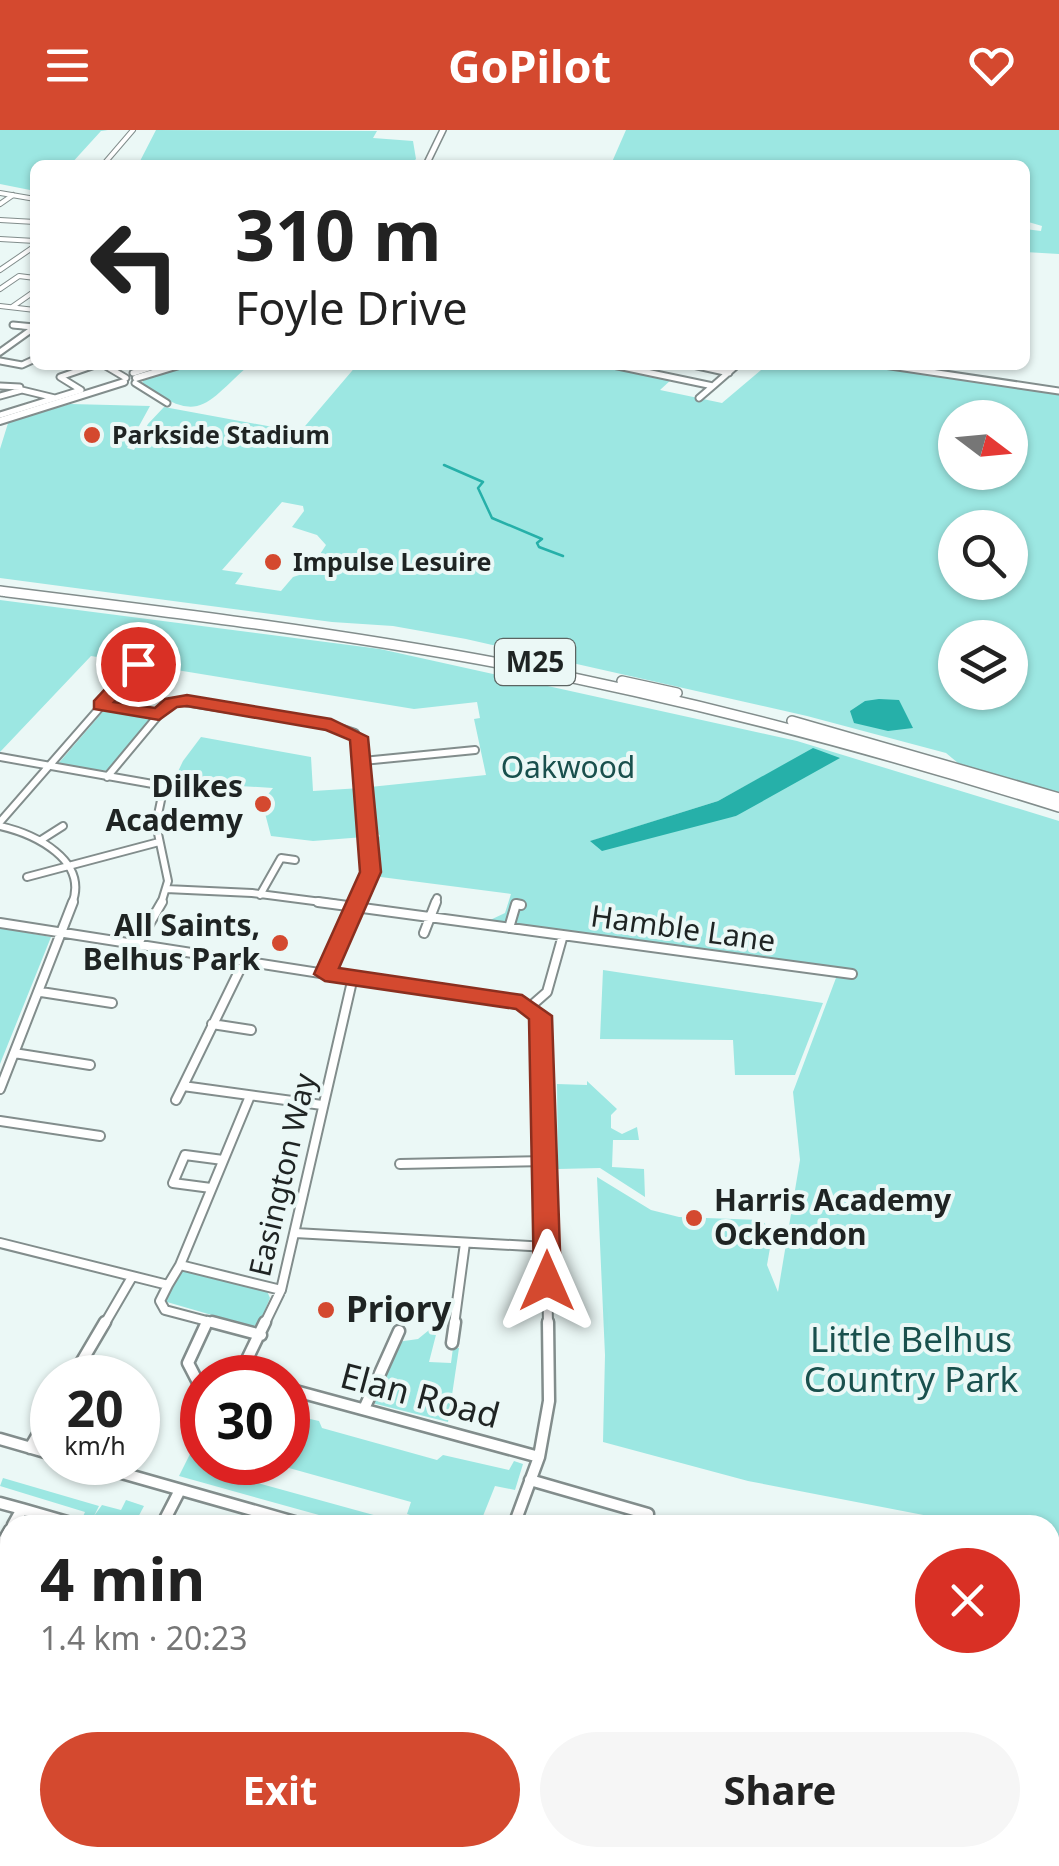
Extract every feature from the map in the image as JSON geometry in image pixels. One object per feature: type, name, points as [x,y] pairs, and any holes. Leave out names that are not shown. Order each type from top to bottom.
[{"type":"highway","name":"M25","points":[[0,590],[406,647],[577,679],[867,750],[1059,808]]},
{"type":"highway","name":"M25","points":[[0,590],[326,628],[539,663],[844,735],[1059,798]]},
{"type":"main road","points":[[428,160],[443,130]]},
{"type":"main road","points":[[0,418],[162,370]]},
{"type":"street","points":[[107,160],[133,130]]},
{"type":"street","points":[[0,193],[30,198]]},
{"type":"street","points":[[0,204],[13,195]]},
{"type":"street","points":[[0,220],[30,222]]},
{"type":"street","points":[[12,240],[26,234]]},
{"type":"street","points":[[0,239],[30,243]]},
{"type":"street","points":[[0,270],[30,252]]},
{"type":"street","points":[[0,288],[17,277],[30,278]]},
{"type":"street","points":[[12,307],[30,294]]},
{"type":"street","points":[[0,306],[30,309]]},
{"type":"street","points":[[14,325],[30,327]]},
{"type":"street","points":[[0,352],[30,330]]},
{"type":"street","points":[[2,363],[22,365],[30,361]]},
{"type":"street","points":[[0,418],[80,390],[60,376],[79,370]]},
{"type":"street","points":[[114,370],[167,403]]},
{"type":"street","points":[[131,379],[148,370]]},
{"type":"street","points":[[637,370],[713,386]]},
{"type":"street","points":[[719,370],[729,372]]},
{"type":"street","points":[[699,398],[731,370]]},
{"type":"street","points":[[918,370],[1059,391]]},
{"type":"street","points":[[0,386],[21,387]]},
{"type":"street","points":[[0,396],[22,390],[55,398]]},
{"type":"street","points":[[0,1090],[64,934],[76,894],[68,864],[40,840],[0,824],[138,664]]},
{"type":"street","points":[[106,777],[171,703],[187,700],[342,727],[359,737],[370,872],[325,974]]},
{"type":"street","points":[[100,705],[159,715]]},
{"type":"street","points":[[363,761],[475,750]]},
{"type":"street","points":[[0,757],[164,786],[157,815],[159,842],[168,864],[166,890],[137,945]]},
{"type":"street","points":[[40,840],[62,826]]},
{"type":"street","points":[[27,877],[159,842]]},
{"type":"street","points":[[260,895],[281,858],[295,860]]},
{"type":"street","name":"Hamble Lane","points":[[166,890],[260,895],[852,974]]},
{"type":"street","points":[[424,933],[439,898]]},
{"type":"street","points":[[508,928],[515,904]]},
{"type":"street","points":[[0,923],[531,1006],[544,1026],[549,1401],[539,1457],[518,1515]]},
{"type":"street","points":[[531,1006],[547,992],[563,935]]},
{"type":"street","points":[[176,1100],[244,961]]},
{"type":"street","name":"Easington Way","points":[[251,1355],[281,1290],[352,978]]},
{"type":"street","points":[[41,992],[112,1003]]},
{"type":"street","points":[[212,1024],[251,1029]]},
{"type":"street","points":[[14,1052],[90,1064]]},
{"type":"street","points":[[183,1086],[322,1106]]},
{"type":"street","points":[[250,1096],[180,1264],[160,1300],[165,1310],[261,1336]]},
{"type":"street","points":[[0,1121],[100,1136]]},
{"type":"street","points":[[211,1188],[172,1182],[185,1155],[223,1160]]},
{"type":"street","points":[[400,1164],[452,1167],[487,1161],[546,1161]]},
{"type":"street","points":[[294,1233],[547,1246]]},
{"type":"street","points":[[0,1243],[168,1285]]},
{"type":"street","points":[[452,1344],[465,1243]]},
{"type":"street","points":[[180,1264],[281,1290]]},
{"type":"street","points":[[86,1355],[132,1277]]},
{"type":"street","points":[[191,1355],[208,1321]]},
{"type":"street","points":[[364,1409],[399,1332]]},
{"type":"street","name":"Elan Road","points":[[310,1395],[539,1457]]},
{"type":"street","points":[[0,1440],[30,1448]]},
{"type":"street","points":[[530,1480],[648,1514]]},
{"type":"street","points":[[160,1484],[269,1515]]},
{"type":"street","points":[[167,1515],[180,1490]]},
{"type":"street","points":[[0,1502],[43,1515]]},
{"type":"street","points":[[18,1515],[22,1509]]},
{"type":"green space","points":[[0,130],[108,130],[101,131],[75,160],[30,160],[30,190],[0,184]]},
{"type":"green space","points":[[156,130],[377,131],[373,138],[413,141],[416,159],[415,160],[141,160]]},
{"type":"green space","points":[[626,130],[1059,130],[1059,254],[1030,252],[1030,230],[1041,231],[1042,226],[1030,222],[1030,160],[613,160]]},
{"type":"green space","points":[[169,370],[244,370],[210,400],[189,407],[176,404],[142,384],[144,378]]},
{"type":"green space","points":[[353,370],[630,370],[672,379],[660,390],[722,403],[761,370],[923,370],[1059,391],[1059,796],[958,763],[946,753],[807,716],[466,639],[393,626],[332,622],[0,578],[0,449],[9,420],[70,404],[150,406],[127,448],[134,450],[148,424],[164,407],[300,432]],"holes":[[[282,502],[303,506],[304,511],[292,527],[317,535],[326,545],[311,568],[315,570],[293,577],[281,591],[235,584],[243,573],[222,570]]]},
{"type":"green space","points":[[0,600],[380,649],[797,741],[1059,821],[1059,1515],[923,1515],[748,1481],[603,1442],[605,1355],[597,1177],[651,1210],[679,1217],[761,1220],[773,1231],[767,1265],[778,1292],[800,1160],[793,1092],[839,970],[488,921],[505,913],[511,894],[373,876],[374,841],[380,836],[373,827],[370,787],[486,775],[474,719],[480,718],[477,702],[414,709],[91,656],[0,752]],"holes":[[[813,749],[736,816],[591,841],[718,801]]]},
{"type":"green space","points":[[107,707],[155,717],[109,771],[57,765]]},
{"type":"green space","points":[[201,737],[311,757],[313,791],[361,788],[364,837],[313,841],[271,836],[262,802],[273,788],[173,782]]},
{"type":"green space","points":[[0,928],[51,937],[0,1064]]},
{"type":"green space","points":[[603,970],[823,1003],[795,1075],[735,1075],[733,1040],[600,1039]]},
{"type":"green space","points":[[587,1081],[617,1109],[611,1115],[611,1128],[622,1134],[637,1127],[639,1140],[613,1140],[612,1167],[644,1169],[645,1197],[600,1168],[558,1169],[557,1084],[587,1085]]},
{"type":"green space","points":[[186,1271],[267,1291],[270,1298],[261,1320],[253,1327],[167,1302],[166,1296],[178,1273]]},
{"type":"green space","points":[[438,1327],[429,1362],[451,1363],[453,1348],[459,1348],[448,1422],[372,1403],[397,1342],[418,1339]]},
{"type":"green space","points":[[310,1419],[319,1421],[322,1428],[437,1460],[443,1455],[509,1470],[514,1461],[523,1464],[515,1490],[495,1486],[483,1515],[410,1515],[407,1514],[411,1502],[310,1474]]},
{"type":"green space","points":[[3,1478],[99,1506],[94,1515],[84,1515],[85,1512],[0,1486]]},
{"type":"green space","points":[[211,1485],[265,1485],[374,1515],[319,1515]]},
{"type":"green space","points":[[126,1500],[144,1506],[139,1515],[95,1515],[102,1505],[121,1510]]},
{"type":"shaded area","points":[[899,700],[913,728],[888,731],[854,723],[850,711],[865,701]]},
{"type":"shaded area","points":[[813,748],[840,758],[736,816],[602,851],[590,841],[718,801]]},
{"type":"waterway","points":[[444,465],[483,482],[478,488],[492,518],[542,539],[537,543],[539,547],[563,556]]},
{"type":"place","name":"Parkside Stadium","points":[[92,435]]},
{"type":"place","name":"Impulse Lesuire","points":[[273,562]]},
{"type":"place","name":"Dilkes Academy","points":[[263,804]]},
{"type":"place","name":"All Saints, Belhus Park","points":[[280,943]]},
{"type":"place","name":"Harris Academy Ockendon","points":[[694,1218]]},
{"type":"place","name":"Priory","points":[[326,1310]]},
{"type":"route","points":[[138,664],[100,705],[159,715],[171,703],[187,700],[331,725],[359,737],[370,872],[325,974],[522,1002],[540,1016],[544,1026],[547,1281]]},
{"type":"park label","name":"Oakwood","points":[[568,768]]},
{"type":"park label","name":"Little Belhus Country Park","points":[[911,1360]]}]
